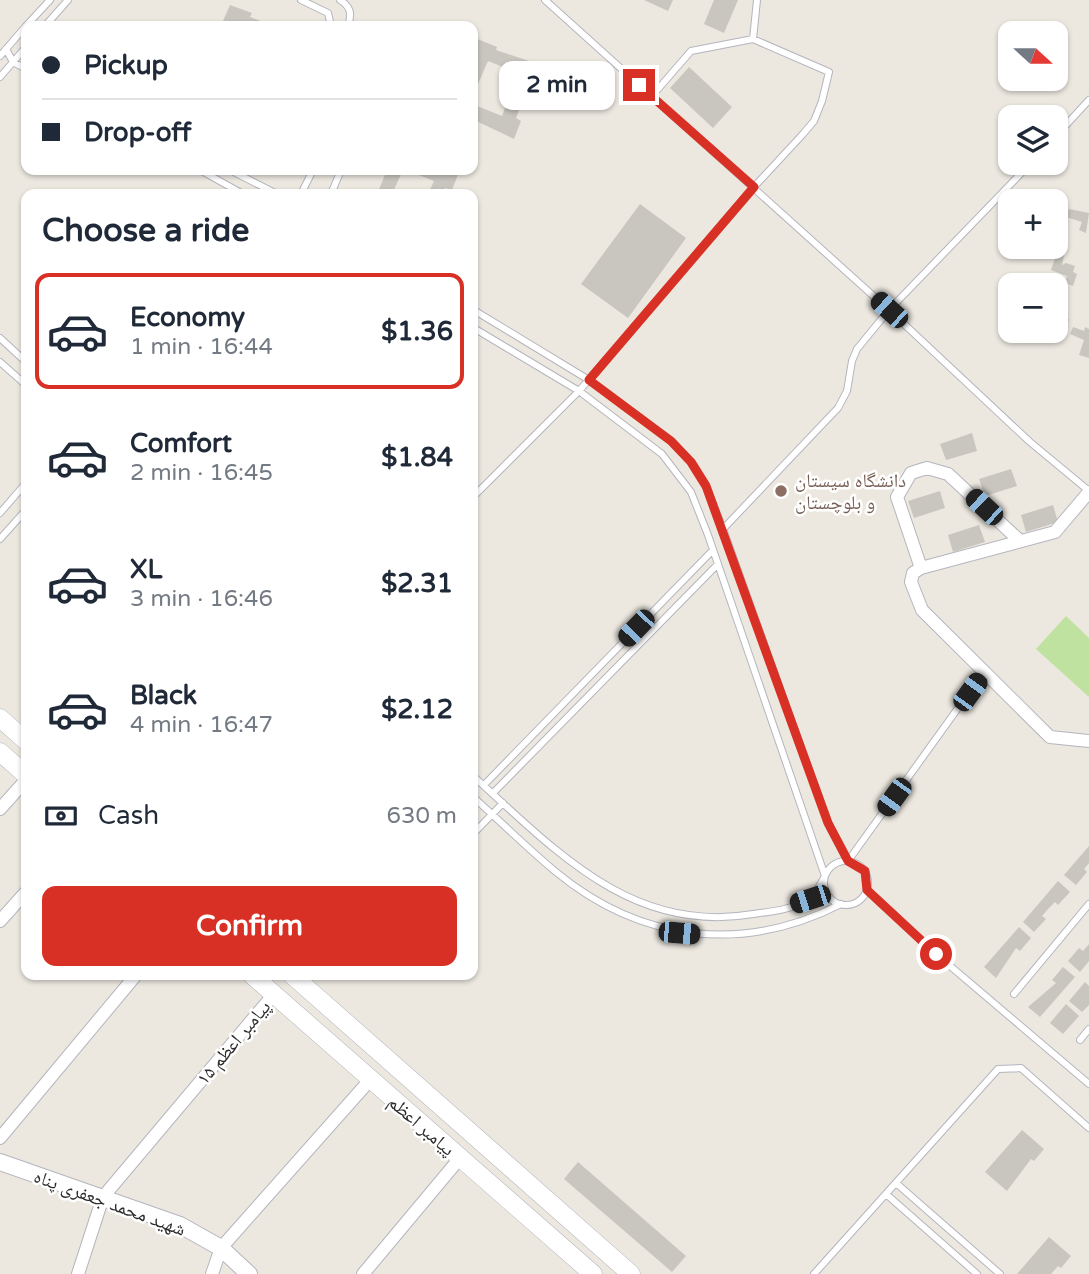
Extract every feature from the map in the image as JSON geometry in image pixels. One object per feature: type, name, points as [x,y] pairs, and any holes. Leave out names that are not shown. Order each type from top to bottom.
[{"type":"main road","points":[[0,718],[21,737]]},
{"type":"main road","points":[[0,752],[21,773]]},
{"type":"main road","name":"پیامبر اعظم","points":[[259,980],[593,1274]]},
{"type":"main road","name":"پیامبر اعظم","points":[[298,980],[631,1274]]},
{"type":"street","points":[[920,568],[897,496],[911,473],[927,468],[948,474],[1019,540]]},
{"type":"street","points":[[1089,492],[1055,532],[920,568],[913,573],[911,582],[922,610],[985,670],[1049,737],[1089,741]]},
{"type":"street","points":[[0,809],[21,784]]},
{"type":"street","points":[[0,921],[21,898]]},
{"type":"street","points":[[0,1138],[132,980]]},
{"type":"street","name":"پیامبر اعظم ۱۵","points":[[103,1197],[274,994]]},
{"type":"street","points":[[212,1274],[221,1248],[370,1080]]},
{"type":"street","points":[[363,1274],[460,1158]]},
{"type":"street","name":"شهید محمد جعفری پناه","points":[[0,1162],[180,1225],[221,1248],[250,1274]]},
{"type":"street","points":[[78,1274],[103,1197]]},
{"type":"lane","points":[[31,21],[50,0]]},
{"type":"lane","points":[[49,21],[68,0]]},
{"type":"lane","points":[[302,0],[328,13],[330,21]]},
{"type":"lane","points":[[340,0],[349,8],[350,21]]},
{"type":"lane","points":[[545,0],[889,310],[1030,442],[1089,492]]},
{"type":"lane","points":[[753,39],[757,0]]},
{"type":"lane","points":[[0,56],[21,32]]},
{"type":"lane","points":[[478,492],[589,380],[814,121],[829,72],[753,39],[691,51],[652,96]]},
{"type":"lane","points":[[6,49],[21,49]]},
{"type":"lane","points":[[6,49],[13,62],[21,66]]},
{"type":"lane","points":[[0,77],[21,53]]},
{"type":"lane","points":[[1068,123],[1089,100]]},
{"type":"lane","points":[[210,175],[234,189]]},
{"type":"lane","points":[[240,175],[267,189]]},
{"type":"lane","points":[[723,529],[838,408],[847,391],[852,360],[889,310],[1019,175]]},
{"type":"lane","points":[[478,313],[589,380],[671,441],[691,462],[706,486],[723,529],[828,823],[848,861],[865,871],[867,890],[936,954],[1089,1084]]},
{"type":"lane","points":[[478,331],[579,391],[662,454],[679,473],[691,492],[718,564],[825,876],[829,897],[841,904]]},
{"type":"lane","points":[[0,338],[21,357]]},
{"type":"lane","points":[[0,362],[21,381]]},
{"type":"lane","points":[[679,473],[691,462]]},
{"type":"lane","points":[[0,513],[21,489]]},
{"type":"lane","points":[[0,539],[21,516]]},
{"type":"lane","points":[[484,785],[713,550]]},
{"type":"lane","points":[[493,793],[718,564]]},
{"type":"lane","points":[[478,780],[593,877],[620,894],[658,911],[712,918],[773,911],[810,899],[834,864],[848,861],[985,670]]},
{"type":"lane","points":[[478,801],[565,879],[612,908],[654,926],[711,936],[778,929],[815,917],[841,904],[859,901],[867,890]]},
{"type":"lane","points":[[478,829],[503,803]]},
{"type":"lane","points":[[1014,994],[1089,904]]},
{"type":"lane","points":[[1080,1040],[1089,1030]]},
{"type":"lane","points":[[814,1274],[998,1069],[1021,1068],[1089,1128]]},
{"type":"lane","points":[[896,1183],[1000,1274]]},
{"type":"lane","points":[[886,1194],[977,1274]]},
{"type":"green space","points":[[1066,616],[1089,638],[1089,697],[1036,649]]},
{"type":"building","points":[[644,0],[673,0],[668,11]]},
{"type":"building","points":[[714,0],[738,0],[724,33],[704,24]]},
{"type":"building","points":[[230,5],[252,13],[250,17],[261,21],[223,21]]},
{"type":"building","points":[[478,39],[497,47],[496,50],[544,66],[537,84],[530,81],[516,118],[521,121],[514,139],[478,122],[478,106],[502,116],[518,73],[488,61],[478,84]]},
{"type":"building","points":[[689,67],[732,107],[713,128],[670,88]]},
{"type":"building","points":[[385,175],[401,175],[394,189],[379,189]]},
{"type":"building","points":[[419,175],[458,175],[452,189],[430,189],[434,181]]},
{"type":"building","points":[[640,204],[686,238],[628,318],[581,284]]},
{"type":"building","points":[[1069,209],[1089,213],[1086,233],[1079,230],[1082,222],[1068,218]]},
{"type":"building","points":[[1055,259],[1063,259],[1062,265],[1066,263],[1075,266],[1073,272],[1077,274],[1073,286],[1068,284],[1068,273],[1051,270]]},
{"type":"building","points":[[1073,327],[1084,331],[1085,327],[1089,329],[1089,358],[1079,355],[1084,340],[1070,334]]},
{"type":"building","points":[[972,433],[977,451],[946,460],[940,444]]},
{"type":"building","points":[[1011,469],[1017,486],[985,496],[979,479]]},
{"type":"building","points":[[940,491],[945,508],[914,518],[908,501]]},
{"type":"building","points":[[1053,505],[1058,522],[1026,532],[1021,515]]},
{"type":"building","points":[[979,525],[985,542],[953,552],[948,535]]},
{"type":"building","points":[[1089,846],[1089,863],[1084,869],[1087,872],[1076,885],[1064,875]]},
{"type":"building","points":[[1058,881],[1070,892],[1058,905],[1055,902],[1048,909],[1042,916],[1046,919],[1034,932],[1023,922]]},
{"type":"building","points":[[1019,927],[1031,938],[1020,951],[1016,948],[996,978],[984,967]]},
{"type":"building","points":[[1089,944],[1089,961],[1080,972],[1068,961],[1079,948],[1083,951]]},
{"type":"building","points":[[1063,967],[1075,977],[1040,1017],[1028,1007],[1056,983],[1052,980]]},
{"type":"building","points":[[1085,982],[1089,986],[1089,1005],[1082,1012],[1069,1001]]},
{"type":"building","points":[[1066,1004],[1079,1016],[1063,1034],[1050,1023]]},
{"type":"building","points":[[1022,1130],[1044,1149],[1034,1161],[1031,1159],[1007,1191],[985,1172]]},
{"type":"building","points":[[578,1162],[686,1256],[672,1272],[564,1179]]},
{"type":"building","points":[[1049,1237],[1071,1256],[1061,1268],[1058,1266],[1051,1274],[1017,1274]]},
{"type":"place","name":"دانشگاه سیستان و بلوچستان","points":[[781,491]]},
{"type":"route","points":[[639,85],[754,187],[589,380],[671,441],[699,474],[723,529],[765,654],[828,823],[848,861],[855,862],[865,871],[869,884],[867,890],[936,954]]}]
